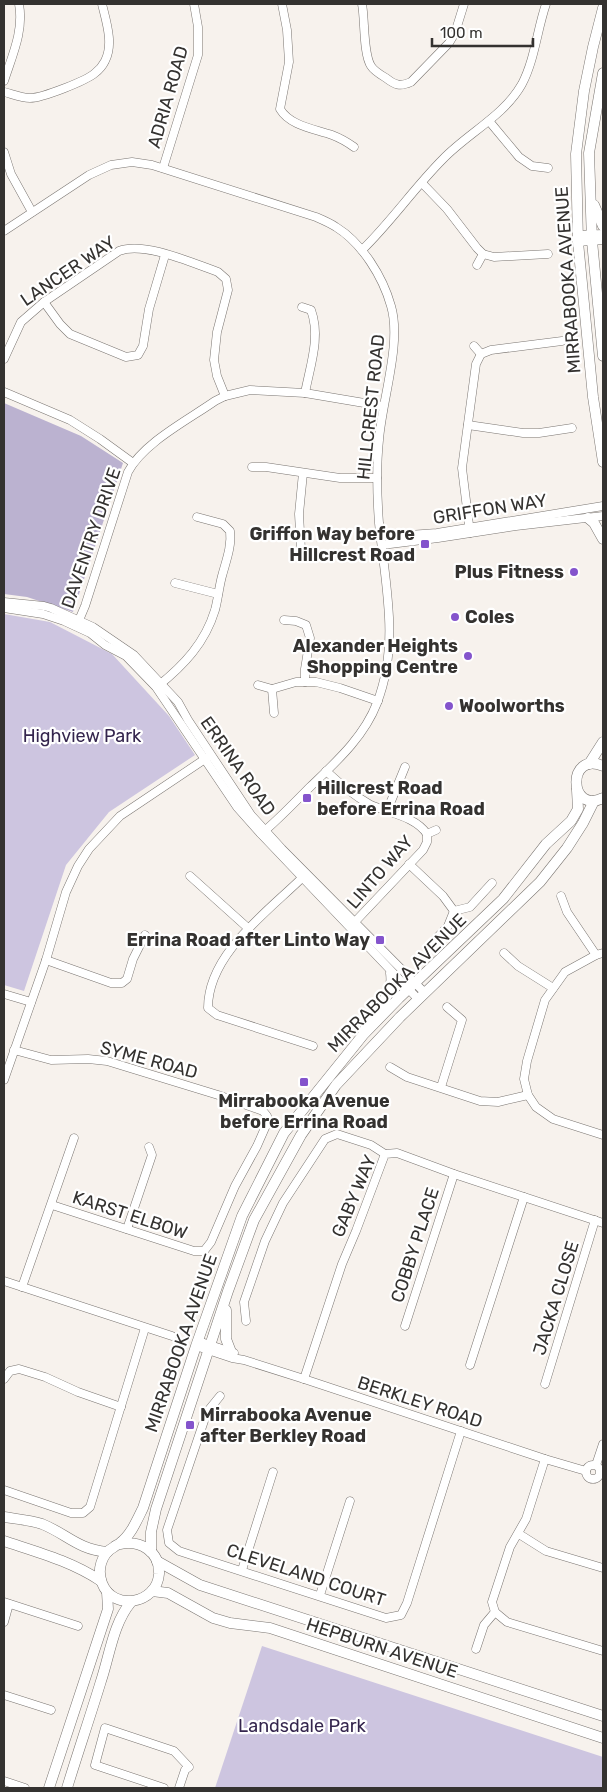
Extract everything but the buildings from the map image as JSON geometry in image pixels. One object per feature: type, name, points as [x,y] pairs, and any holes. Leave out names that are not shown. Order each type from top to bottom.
[{"type":"main road","name":"MIRRABOOKA AVENUE","points":[[603,8],[584,91],[576,154],[578,238],[593,397],[603,462]]},
{"type":"main road","name":"MIRRABOOKA AVENUE","points":[[603,73],[589,153],[592,238],[603,356]]},
{"type":"main road","points":[[590,182],[596,212],[603,226]]},
{"type":"main road","points":[[594,258],[603,248]]},
{"type":"main road","points":[[588,518],[594,523],[603,539]]},
{"type":"main road","name":"MIRRABOOKA AVENUE","points":[[120,1544],[133,1527],[143,1508],[197,1343],[242,1216],[284,1133],[363,1035],[503,898],[546,844],[571,822],[578,809],[576,785],[578,774],[581,769],[589,764],[603,742]]},
{"type":"main road","points":[[589,764],[603,766]]},
{"type":"main road","name":"MIRRABOOKA AVENUE","points":[[151,1552],[151,1532],[156,1509],[228,1291],[254,1220],[301,1135],[336,1084],[421,995],[540,882],[567,848],[598,800],[584,798],[577,790]]},
{"type":"main road","points":[[363,1035],[370,1018],[388,996],[392,981],[391,973]]},
{"type":"main road","points":[[228,1291],[226,1339],[230,1352]]},
{"type":"main road","points":[[4,1516],[29,1520],[44,1525],[75,1543],[92,1550],[107,1552]]},
{"type":"main road","points":[[4,1541],[68,1562],[85,1570],[101,1581]]},
{"type":"main road","points":[[49,1788],[108,1609],[107,1592],[101,1581],[100,1566],[107,1552],[120,1544],[137,1543],[151,1552],[157,1561],[159,1577],[152,1591],[139,1600],[130,1602],[118,1600],[107,1592]]},
{"type":"main road","name":"HEPBURN AVENUE","points":[[157,1561],[200,1585],[215,1588],[603,1716]]},
{"type":"main road","name":"HEPBURN AVENUE","points":[[152,1591],[168,1593],[213,1618],[230,1623],[270,1628],[603,1738]]},
{"type":"main road","points":[[67,1788],[102,1679],[112,1638],[130,1602]]},
{"type":"street","points":[[4,81],[20,32],[19,4]]},
{"type":"street","points":[[4,92],[20,97],[32,98],[43,96],[84,80],[95,73],[105,61],[109,48],[109,35],[102,4]]},
{"type":"street","name":"ADRIA ROAD","points":[[163,168],[198,55],[198,27],[194,4]]},
{"type":"street","points":[[282,4],[289,62],[280,109],[284,117],[292,122],[335,136],[354,146]]},
{"type":"street","points":[[362,4],[367,56],[370,66],[393,83],[402,86],[411,82],[449,43],[455,33],[464,4]]},
{"type":"street","points":[[362,250],[456,146],[506,105],[521,85],[531,58],[546,4]]},
{"type":"street","points":[[489,120],[519,158],[532,166],[548,168]]},
{"type":"street","points":[[4,152],[11,174],[23,199],[32,212]]},
{"type":"street","name":"HILLCREST ROAD","points":[[4,231],[89,175],[111,165],[132,162],[163,168],[316,217],[338,228],[362,250],[381,276],[392,307],[394,341],[382,406],[378,441],[377,478],[381,541],[390,625],[387,665],[378,701],[364,729],[326,771],[263,832]]},
{"type":"street","points":[[422,182],[441,202],[476,248],[483,254],[494,257],[548,254]]},
{"type":"street","points":[[592,238],[603,234]]},
{"type":"street","points":[[578,238],[603,240]]},
{"type":"street","name":"LANCER WAY","points":[[4,359],[21,322],[44,302],[119,251],[128,248],[145,248],[218,272],[226,279],[228,290],[217,332],[214,360],[217,376],[225,396]]},
{"type":"street","points":[[44,302],[70,334],[126,357],[138,355],[143,346],[149,309],[165,254]]},
{"type":"street","points":[[477,265],[483,254]]},
{"type":"street","points":[[302,307],[311,310],[316,323],[316,336],[305,393]]},
{"type":"street","points":[[469,530],[462,468],[476,364],[481,354],[491,350],[562,341]]},
{"type":"street","points":[[474,346],[481,354]]},
{"type":"street","name":"DAVENTRY DRIVE","points":[[77,624],[85,606],[128,472],[133,463],[147,448],[225,396],[250,390],[305,393],[382,406]]},
{"type":"street","points":[[4,392],[70,420],[133,463]]},
{"type":"street","points":[[468,425],[523,433],[539,433],[572,428]]},
{"type":"street","points":[[252,467],[340,478],[377,478]]},
{"type":"street","points":[[301,550],[299,514],[303,473]]},
{"type":"street","name":"GRIFFON WAY","points":[[469,530],[603,506]]},
{"type":"street","name":"GRIFFON WAY","points":[[381,541],[603,516]]},
{"type":"street","points":[[159,685],[187,660],[205,636],[210,625],[232,540],[230,530],[223,524],[196,517]]},
{"type":"street","points":[[176,583],[218,594]]},
{"type":"street","name":"ERRINA ROAD","points":[[4,602],[44,606],[77,624],[112,639],[134,655],[159,685],[208,757],[237,807],[421,995]]},
{"type":"street","name":"ERRINA ROAD","points":[[4,608],[43,614],[77,624]]},
{"type":"street","points":[[284,620],[296,621],[306,625],[310,638],[305,682]]},
{"type":"street","points":[[258,685],[272,689],[296,682],[316,682],[378,701]]},
{"type":"street","points":[[272,689],[274,713]]},
{"type":"street","points":[[4,1080],[46,960],[66,892],[78,866],[89,850],[120,816],[208,757]]},
{"type":"street","name":"LINTO WAY","points":[[387,811],[404,766]]},
{"type":"street","name":"LINTO WAY","points":[[326,771],[361,799],[418,824],[427,834],[423,850],[352,926]]},
{"type":"street","name":"LINTO WAY","points":[[427,834],[436,830]]},
{"type":"street","points":[[410,864],[444,896],[454,911]]},
{"type":"street","points":[[190,876],[249,929]]},
{"type":"street","points":[[304,876],[249,929],[219,966],[208,995],[208,1008],[217,1015],[313,1046]]},
{"type":"street","points":[[454,911],[470,907],[492,883]]},
{"type":"street","points":[[561,896],[568,912],[599,954],[565,972],[545,1000],[526,1061],[524,1079],[528,1095],[536,1108],[553,1119],[603,1135]]},
{"type":"street","points":[[432,942],[448,926],[454,911]]},
{"type":"street","name":"ERRINA ROAD","points":[[352,926],[391,973],[411,986]]},
{"type":"street","points":[[46,960],[111,982],[122,983],[127,979],[133,959],[144,935]]},
{"type":"street","points":[[504,953],[518,966],[553,988]]},
{"type":"street","points":[[4,994],[31,1002]]},
{"type":"street","points":[[441,1087],[462,1020],[447,1007]]},
{"type":"street","name":"SYME ROAD","points":[[14,1050],[51,1060],[88,1059],[107,1061],[254,1108],[263,1112],[267,1116],[268,1121]]},
{"type":"street","points":[[390,1067],[407,1077],[441,1087],[480,1102],[498,1102],[528,1095]]},
{"type":"street","name":"KARST ELBOW","points":[[52,1205],[194,1251],[204,1251],[211,1242],[235,1186],[257,1146],[268,1121]]},
{"type":"street","points":[[246,1321],[244,1302],[265,1241],[283,1204],[325,1139],[337,1134],[371,1145],[384,1154]]},
{"type":"street","points":[[22,1288],[74,1138]]},
{"type":"street","points":[[127,1229],[152,1155],[149,1147]]},
{"type":"street","name":"GABY WAY","points":[[304,1379],[342,1264],[356,1232],[384,1154],[397,1153],[454,1174],[599,1221]]},
{"type":"street","name":"COBBY PLACE","points":[[405,1326],[454,1174]]},
{"type":"street","points":[[470,1365],[524,1197]]},
{"type":"street","name":"JACKA CLOSE","points":[[545,1384],[599,1221]]},
{"type":"street","points":[[4,1282],[172,1336]]},
{"type":"street","points":[[4,1490],[71,1513],[79,1514],[86,1511],[92,1503],[145,1328]]},
{"type":"street","name":"BERKLEY ROAD","points":[[197,1343],[232,1358],[304,1379],[545,1459],[586,1470]]},
{"type":"street","name":"BERKLEY ROAD","points":[[209,1348],[230,1352],[244,1360]]},
{"type":"street","points":[[4,1379],[10,1371],[18,1369],[121,1406]]},
{"type":"street","name":"CLEVELAND COURT","points":[[220,1396],[207,1412],[167,1530],[169,1543],[179,1550],[386,1618],[402,1615],[461,1431]]},
{"type":"street","points":[[596,1466],[603,1444]]},
{"type":"street","points":[[545,1459],[526,1519],[510,1547],[492,1602],[495,1612],[507,1622],[603,1652]]},
{"type":"street","points":[[590,1466],[596,1466],[600,1469],[602,1475],[592,1479],[587,1476],[586,1470],[590,1466]]},
{"type":"street","points":[[242,1570],[273,1472]]},
{"type":"street","points":[[320,1595],[350,1501]]},
{"type":"street","points":[[519,1534],[546,1551],[603,1568]]},
{"type":"street","points":[[4,1622],[7,1603],[78,1626]]},
{"type":"street","points":[[476,1649],[484,1625],[495,1612]]},
{"type":"street","points":[[4,1694],[51,1710]]},
{"type":"street","points":[[164,1788],[95,1765],[105,1728],[174,1751],[188,1767],[185,1770],[179,1788]]},
{"type":"street","points":[[4,1781],[24,1788]]},
{"type":"green space","name":"Highview Park","points":[[4,614],[50,622],[112,654],[169,716],[195,755],[109,812],[66,865],[24,991],[4,985]]},
{"type":"green space","name":"Landsdale Park","points":[[262,1646],[603,1757],[603,1788],[215,1788]]},
{"type":"shaded area","points":[[4,403],[81,436],[123,463],[73,612],[27,597],[4,594]]},
{"type":"place","name":"Griffon Way before Hillcrest Road","points":[[425,544]]},
{"type":"place","name":"Plus Fitness","points":[[574,572]]},
{"type":"place","name":"Coles","points":[[455,617]]},
{"type":"place","name":"Alexander Heights Shopping Centre","points":[[468,656]]},
{"type":"place","name":"Woolworths","points":[[449,706]]},
{"type":"place","name":"Hillcrest Road before Errina Road","points":[[307,798]]},
{"type":"place","name":"Errina Road after Linto Way","points":[[380,940]]},
{"type":"place","name":"Mirrabooka Avenue before Errina Road","points":[[304,1082]]},
{"type":"place","name":"Mirrabooka Avenue after Berkley Road","points":[[190,1425]]}]
